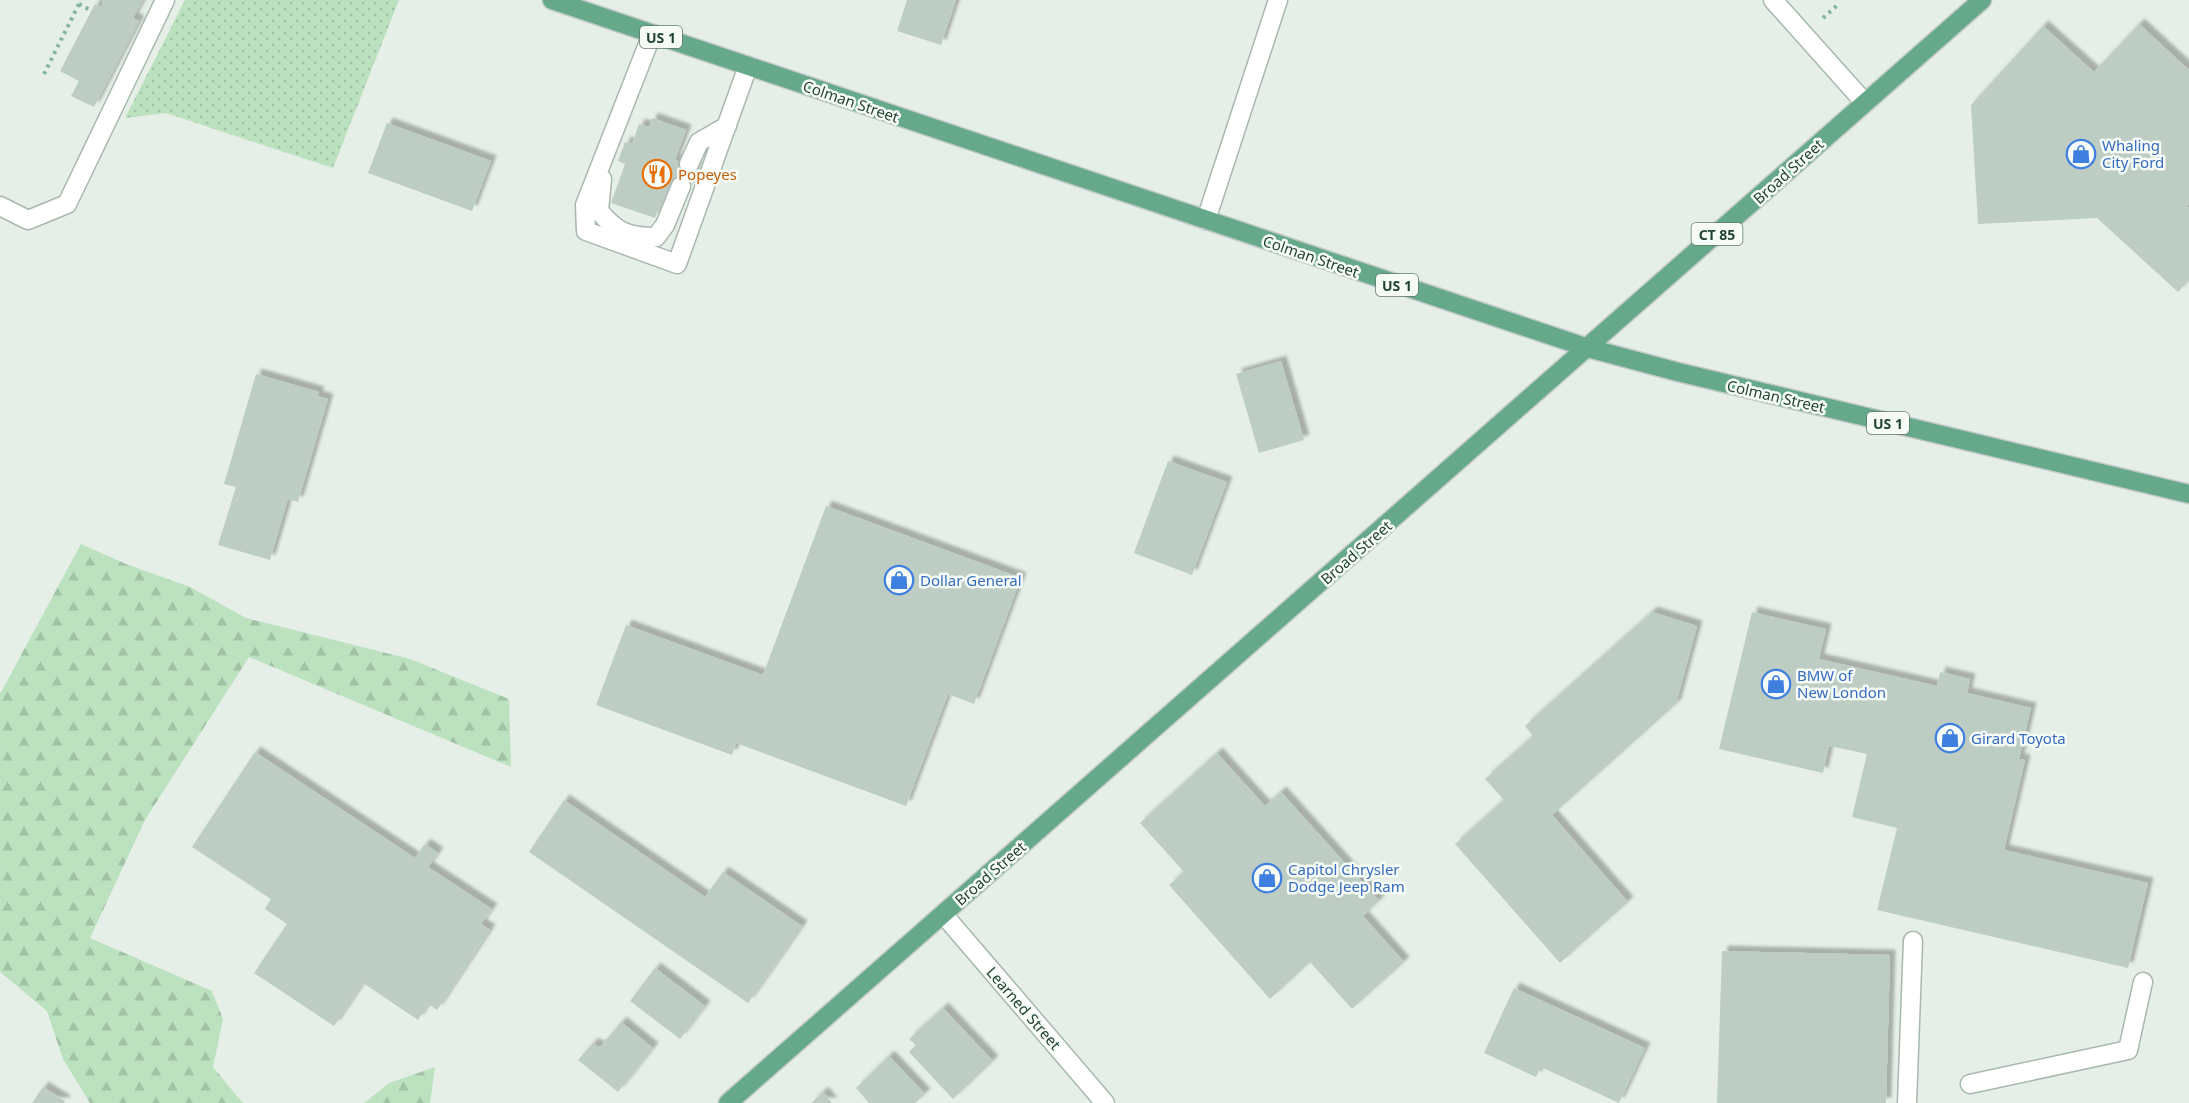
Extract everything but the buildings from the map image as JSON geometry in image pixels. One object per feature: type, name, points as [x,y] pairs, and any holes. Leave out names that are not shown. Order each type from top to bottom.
[{"type":"main road","name":"Colman Street","points":[[552,0],[1588,348],[1678,372],[2189,494]]},
{"type":"main road","name":"Broad Street","points":[[729,1103],[1982,0]]},
{"type":"street","points":[[0,206],[28,220],[68,204],[165,0]]},
{"type":"street","points":[[1206,220],[1278,0]]},
{"type":"street","points":[[1773,0],[1864,103]]},
{"type":"street","points":[[652,34],[585,205],[586,231],[677,264],[748,66]]},
{"type":"street","points":[[689,164],[699,142],[727,126]]},
{"type":"street","points":[[603,159],[599,211],[611,225],[633,237],[656,237],[664,225],[681,186]]},
{"type":"street","name":"Learned Street","points":[[943,914],[1105,1103]]},
{"type":"street","points":[[1907,1103],[1913,941]]},
{"type":"street","points":[[1970,1083],[2128,1050],[2143,982]]},
{"type":"path","points":[[44,74],[80,2],[92,11]]},
{"type":"green space","points":[[185,0],[399,0],[333,168],[166,113],[125,118]]},
{"type":"green space","points":[[81,544],[126,564],[190,587],[246,618],[410,659],[509,699],[511,767],[249,657],[145,820],[90,938],[212,991],[223,1019],[213,1067],[243,1103],[90,1103],[63,1059],[47,1011],[0,972],[0,694]]},
{"type":"green space","points":[[435,1067],[430,1103],[364,1103],[389,1083]]},
{"type":"place","name":"Whaling City Ford","points":[[2081,154]]},
{"type":"place","name":"Popeyes","points":[[657,174]]},
{"type":"place","name":"Dollar General","points":[[899,580]]},
{"type":"place","name":"BMW of New London","points":[[1776,684]]},
{"type":"place","name":"Girard Toyota","points":[[1950,738]]},
{"type":"place","name":"Capitol Chrysler Dodge Jeep Ram","points":[[1267,878]]}]
